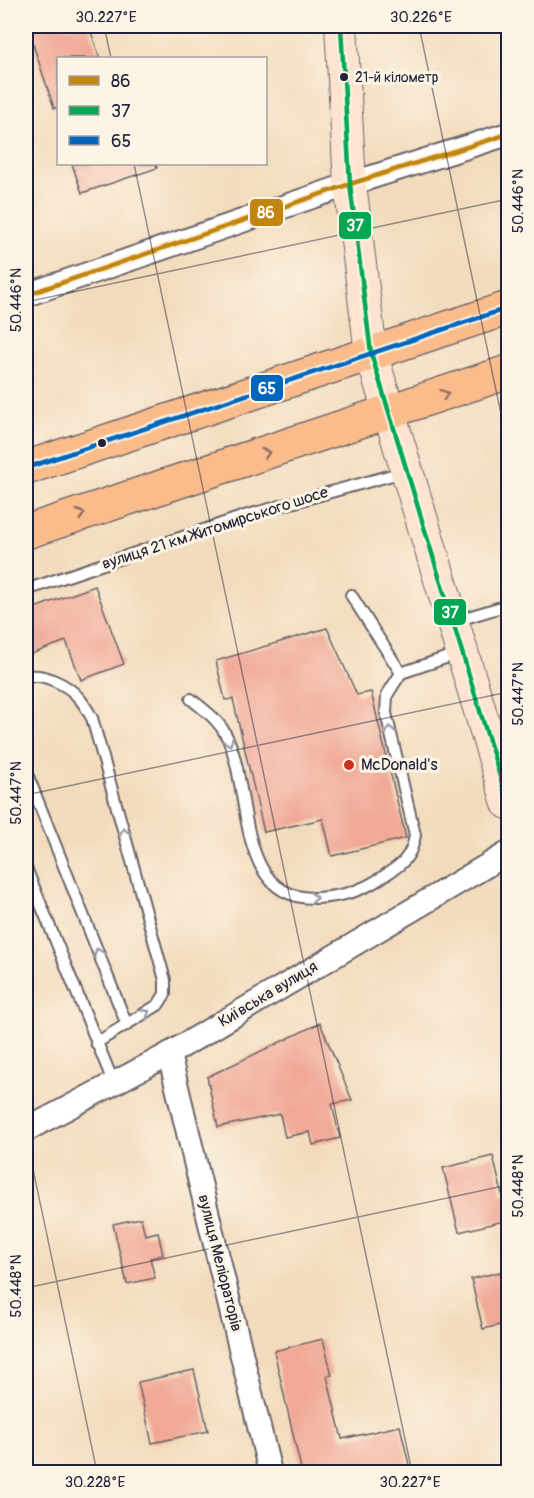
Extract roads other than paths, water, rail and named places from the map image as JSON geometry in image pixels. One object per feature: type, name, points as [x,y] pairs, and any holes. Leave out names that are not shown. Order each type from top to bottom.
[{"type":"highway","points":[[26,468],[508,308]]},
{"type":"highway","points":[[26,532],[508,372]]},
{"type":"main road","points":[[341,26],[350,184],[371,353],[508,803]]},
{"type":"street","points":[[26,296],[350,184],[508,134]]},
{"type":"street","name":"Київська вулиця","points":[[26,1130],[169,1054],[508,852]]},
{"type":"street","name":"вулиця Меліораторів","points":[[169,1054],[270,1473]]},
{"type":"lane","name":"вулиця 21 км Житомирського шосе","points":[[26,590],[248,515],[406,471]]},
{"type":"lane","points":[[351,595],[401,674]]},
{"type":"lane","points":[[452,622],[508,605]]},
{"type":"lane","points":[[191,699],[213,717],[225,733],[233,751],[254,853],[266,877],[282,892],[305,898],[337,897],[366,887],[401,865],[412,851],[415,835],[386,713],[387,695],[401,674],[462,652]]},
{"type":"lane","points":[[26,677],[31,675],[56,681],[77,696],[92,718],[165,980],[165,994],[158,1005],[96,1043]]},
{"type":"lane","points":[[26,771],[127,1025]]},
{"type":"lane","points":[[26,868],[114,1084]]},
{"type":"place","name":"21-й кілометр","points":[[344,77]]},
{"type":"place","name":"McDonald's","points":[[349,765]]}]
